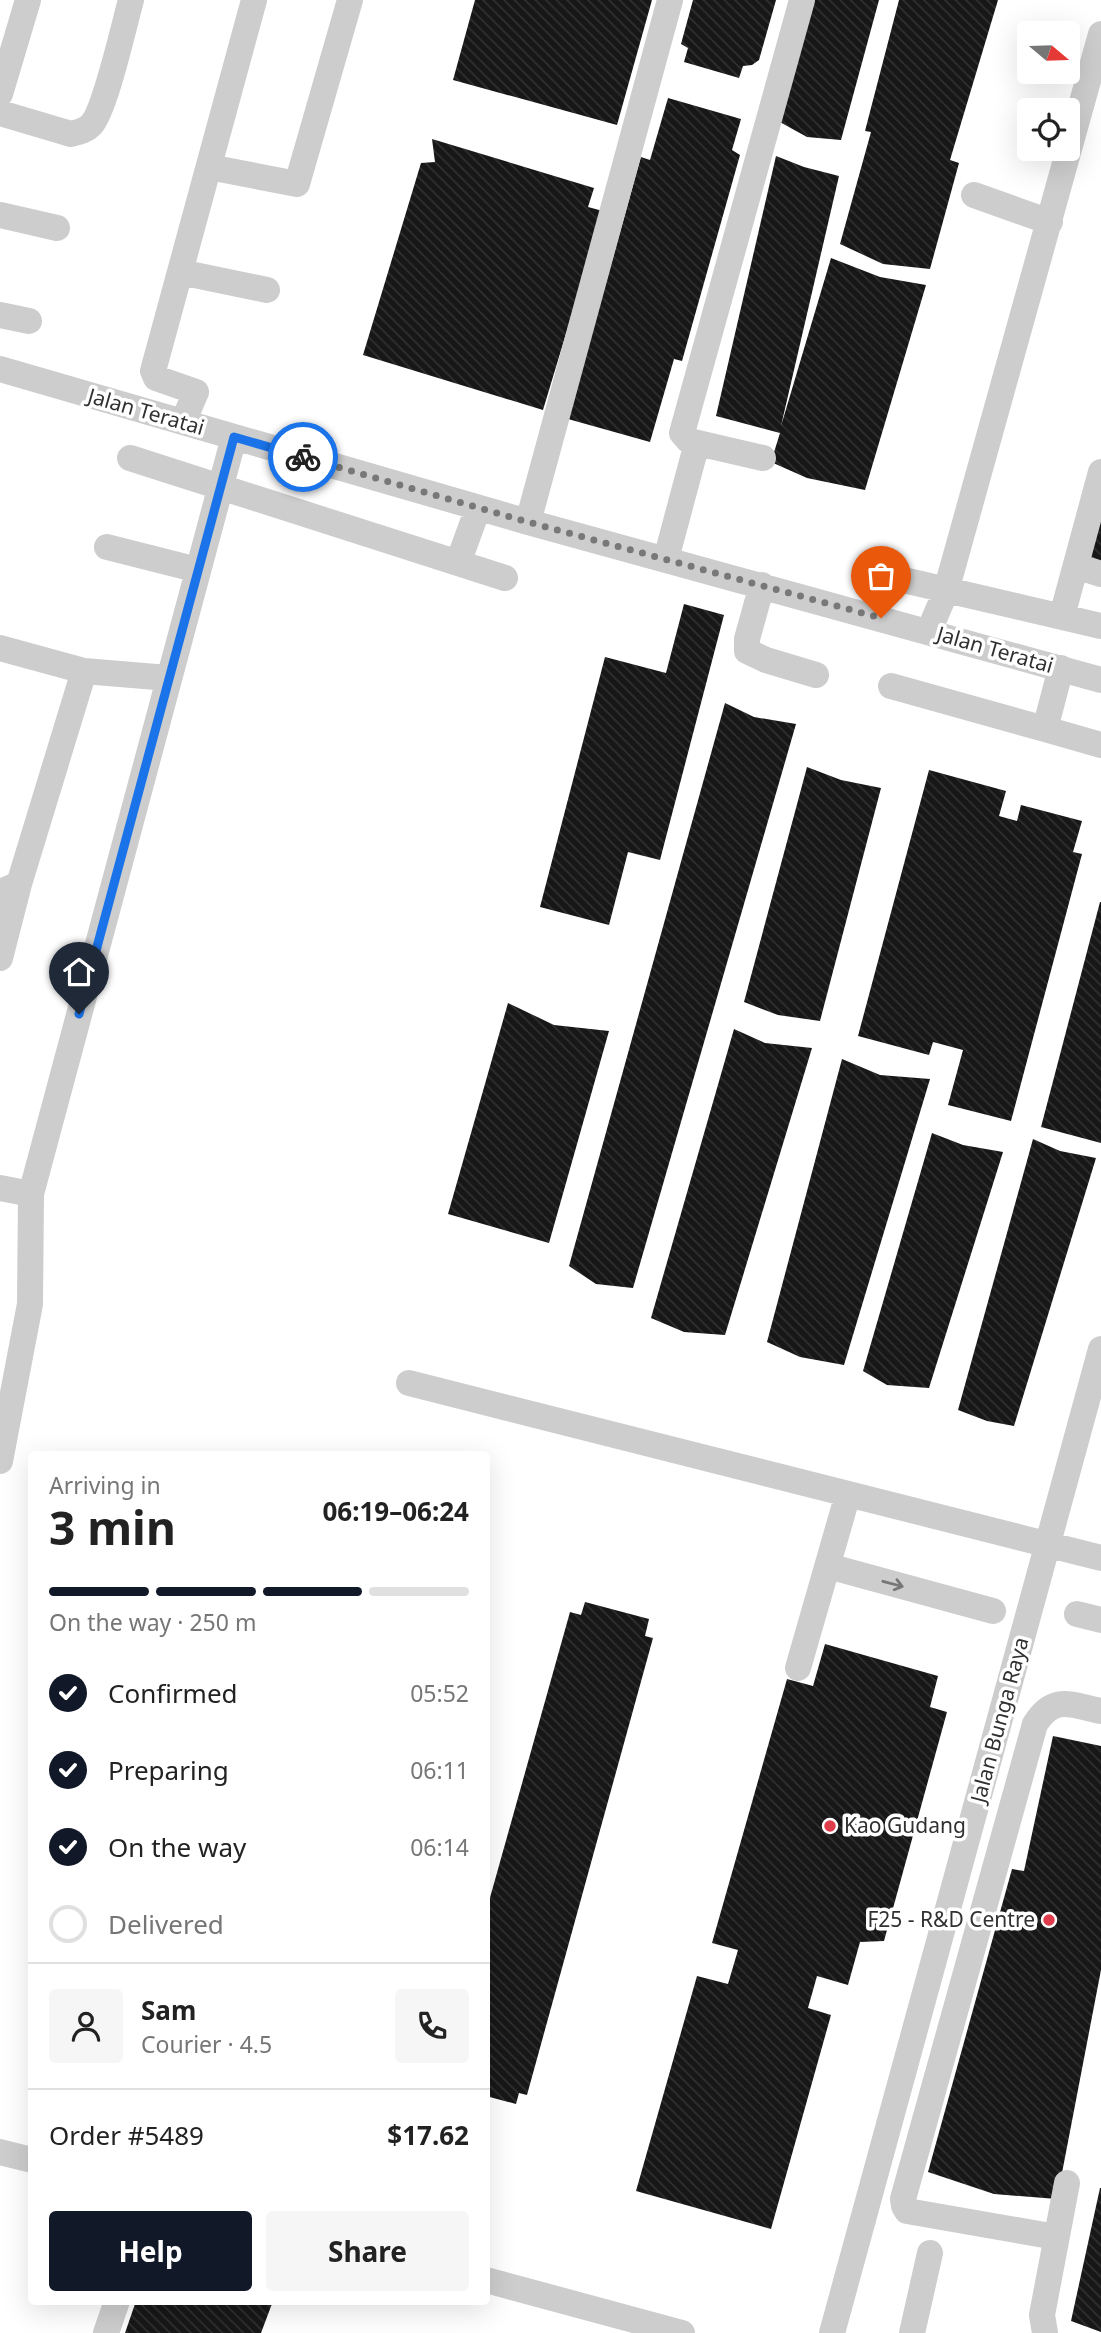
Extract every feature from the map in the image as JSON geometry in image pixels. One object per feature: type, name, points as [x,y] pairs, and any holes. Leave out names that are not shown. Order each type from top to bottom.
[{"type":"street","points":[[0,94],[28,0]]},
{"type":"street","points":[[0,113],[71,134],[82,132],[89,127],[100,109],[131,0]]},
{"type":"street","points":[[183,422],[196,392],[156,378],[153,371],[254,0]]},
{"type":"street","points":[[209,167],[297,184],[350,0]]},
{"type":"street","points":[[528,522],[670,0]]},
{"type":"street","points":[[763,457],[697,443],[685,438],[683,431],[802,0]]},
{"type":"street","points":[[929,631],[946,591],[1101,34]]},
{"type":"street","points":[[974,195],[1049,222]]},
{"type":"street","points":[[0,215],[57,228]]},
{"type":"street","points":[[180,272],[267,289]]},
{"type":"street","points":[[0,315],[29,321]]},
{"type":"street","name":"Jalan Teratai","points":[[0,369],[478,508],[1101,680]]},
{"type":"street","points":[[0,1461],[30,1304],[31,1194],[234,437]]},
{"type":"street","points":[[666,559],[697,443]]},
{"type":"street","points":[[130,458],[505,578]]},
{"type":"street","points":[[1062,616],[1101,472]]},
{"type":"street","points":[[458,564],[478,508]]},
{"type":"street","points":[[107,547],[198,570]]},
{"type":"street","points":[[1076,566],[1101,574]]},
{"type":"street","points":[[865,571],[1101,626]]},
{"type":"street","points":[[762,585],[747,639],[747,651],[766,660],[816,675]]},
{"type":"street","points":[[0,649],[84,671],[168,678]]},
{"type":"street","points":[[1045,729],[1061,668]]},
{"type":"street","points":[[0,958],[10,888],[84,671]]},
{"type":"street","points":[[891,686],[1101,745]]},
{"type":"street","points":[[0,1188],[31,1194]]},
{"type":"street","name":"Jalan Bunga Raya","points":[[832,2333],[1101,1349]]},
{"type":"street","points":[[409,1382],[1101,1558]]},
{"type":"street","points":[[798,1668],[848,1494]]},
{"type":"street","points":[[828,1566],[993,1611]]},
{"type":"street","points":[[1056,2237],[907,2211],[903,2199],[1035,1724],[1052,1704],[1065,1703],[1101,1711]]},
{"type":"street","points":[[0,2152],[28,2159]]},
{"type":"street","points":[[1045,2333],[1042,2315],[1068,2183]]},
{"type":"street","points":[[912,2333],[930,2253]]},
{"type":"street","points":[[490,2281],[682,2333]]},
{"type":"street","points":[[106,2333],[116,2305]]},
{"type":"building","points":[[475,0],[652,0],[617,125],[453,80]]},
{"type":"building","points":[[693,0],[776,0],[759,60],[752,65],[743,66],[739,78],[684,62],[688,48],[681,44]]},
{"type":"building","points":[[810,0],[879,0],[841,140],[807,137],[778,121]]},
{"type":"building","points":[[899,0],[998,0],[950,160],[959,163],[930,269],[883,264],[840,244],[871,132],[865,131]]},
{"type":"building","points":[[668,98],[741,119],[732,150],[740,155],[682,361],[674,359],[650,442],[568,419],[641,157],[650,160]]},
{"type":"building","points":[[432,139],[594,188],[588,207],[603,211],[543,410],[363,355],[421,163],[435,162]]},
{"type":"building","points":[[776,156],[839,176],[781,426],[831,258],[880,277],[926,285],[865,490],[807,478],[771,462],[780,433],[716,416]]},
{"type":"building","points":[[1101,496],[1101,568],[1081,562]]},
{"type":"building","points":[[684,604],[724,615],[660,860],[628,852],[609,925],[540,907],[605,657],[666,673]]},
{"type":"building","points":[[725,703],[754,717],[796,724],[633,1288],[596,1284],[569,1266]]},
{"type":"building","points":[[807,767],[841,780],[881,788],[820,1021],[778,1015],[744,1002]]},
{"type":"building","points":[[929,770],[1006,791],[999,816],[1017,821],[1021,805],[1082,821],[1073,852],[1082,854],[1011,1121],[948,1105],[963,1050],[933,1042],[929,1055],[858,1036]]},
{"type":"building","points":[[1101,902],[1101,1143],[1041,1127]]},
{"type":"building","points":[[508,1003],[554,1025],[609,1031],[549,1243],[448,1214]]},
{"type":"building","points":[[734,1029],[765,1043],[812,1048],[725,1335],[684,1332],[651,1318]]},
{"type":"building","points":[[842,1059],[880,1075],[930,1079],[844,1365],[800,1357],[767,1342]]},
{"type":"building","points":[[932,1133],[963,1145],[1003,1152],[929,1388],[887,1385],[863,1371]]},
{"type":"building","points":[[1033,1139],[1060,1151],[1096,1158],[1014,1426],[987,1421],[958,1410]]},
{"type":"building","points":[[585,1602],[649,1619],[645,1636],[653,1638],[527,2095],[519,2093],[516,2104],[490,2097],[490,1898],[570,1612],[581,1615]]},
{"type":"building","name":"Kao Gudang","points":[[825,1644],[938,1676],[930,1707],[947,1712],[884,1941],[860,1942],[848,1985],[817,1976],[808,2008],[831,2015],[771,2229],[636,2191],[697,1976],[728,1984],[738,1950],[712,1943],[787,1679],[813,1686]]},
{"type":"building","name":"F25 - R&D Centre","points":[[1053,1736],[1101,1746],[1101,1970],[1057,2199],[994,2194],[928,2172],[1012,1869],[1024,1871]]},
{"type":"building","points":[[1101,2188],[1101,2332],[1071,2321]]},
{"type":"building","points":[[135,2305],[272,2305],[261,2333],[125,2333]]},
{"type":"way so far","points":[[303,457],[528,522],[881,618]]},
{"type":"place","name":"Kao Gudang","points":[[830,1826]]},
{"type":"place","name":"F25 - R&D Centre","points":[[1049,1920]]},
{"type":"route","points":[[79,1014],[234,437],[303,457]]}]
